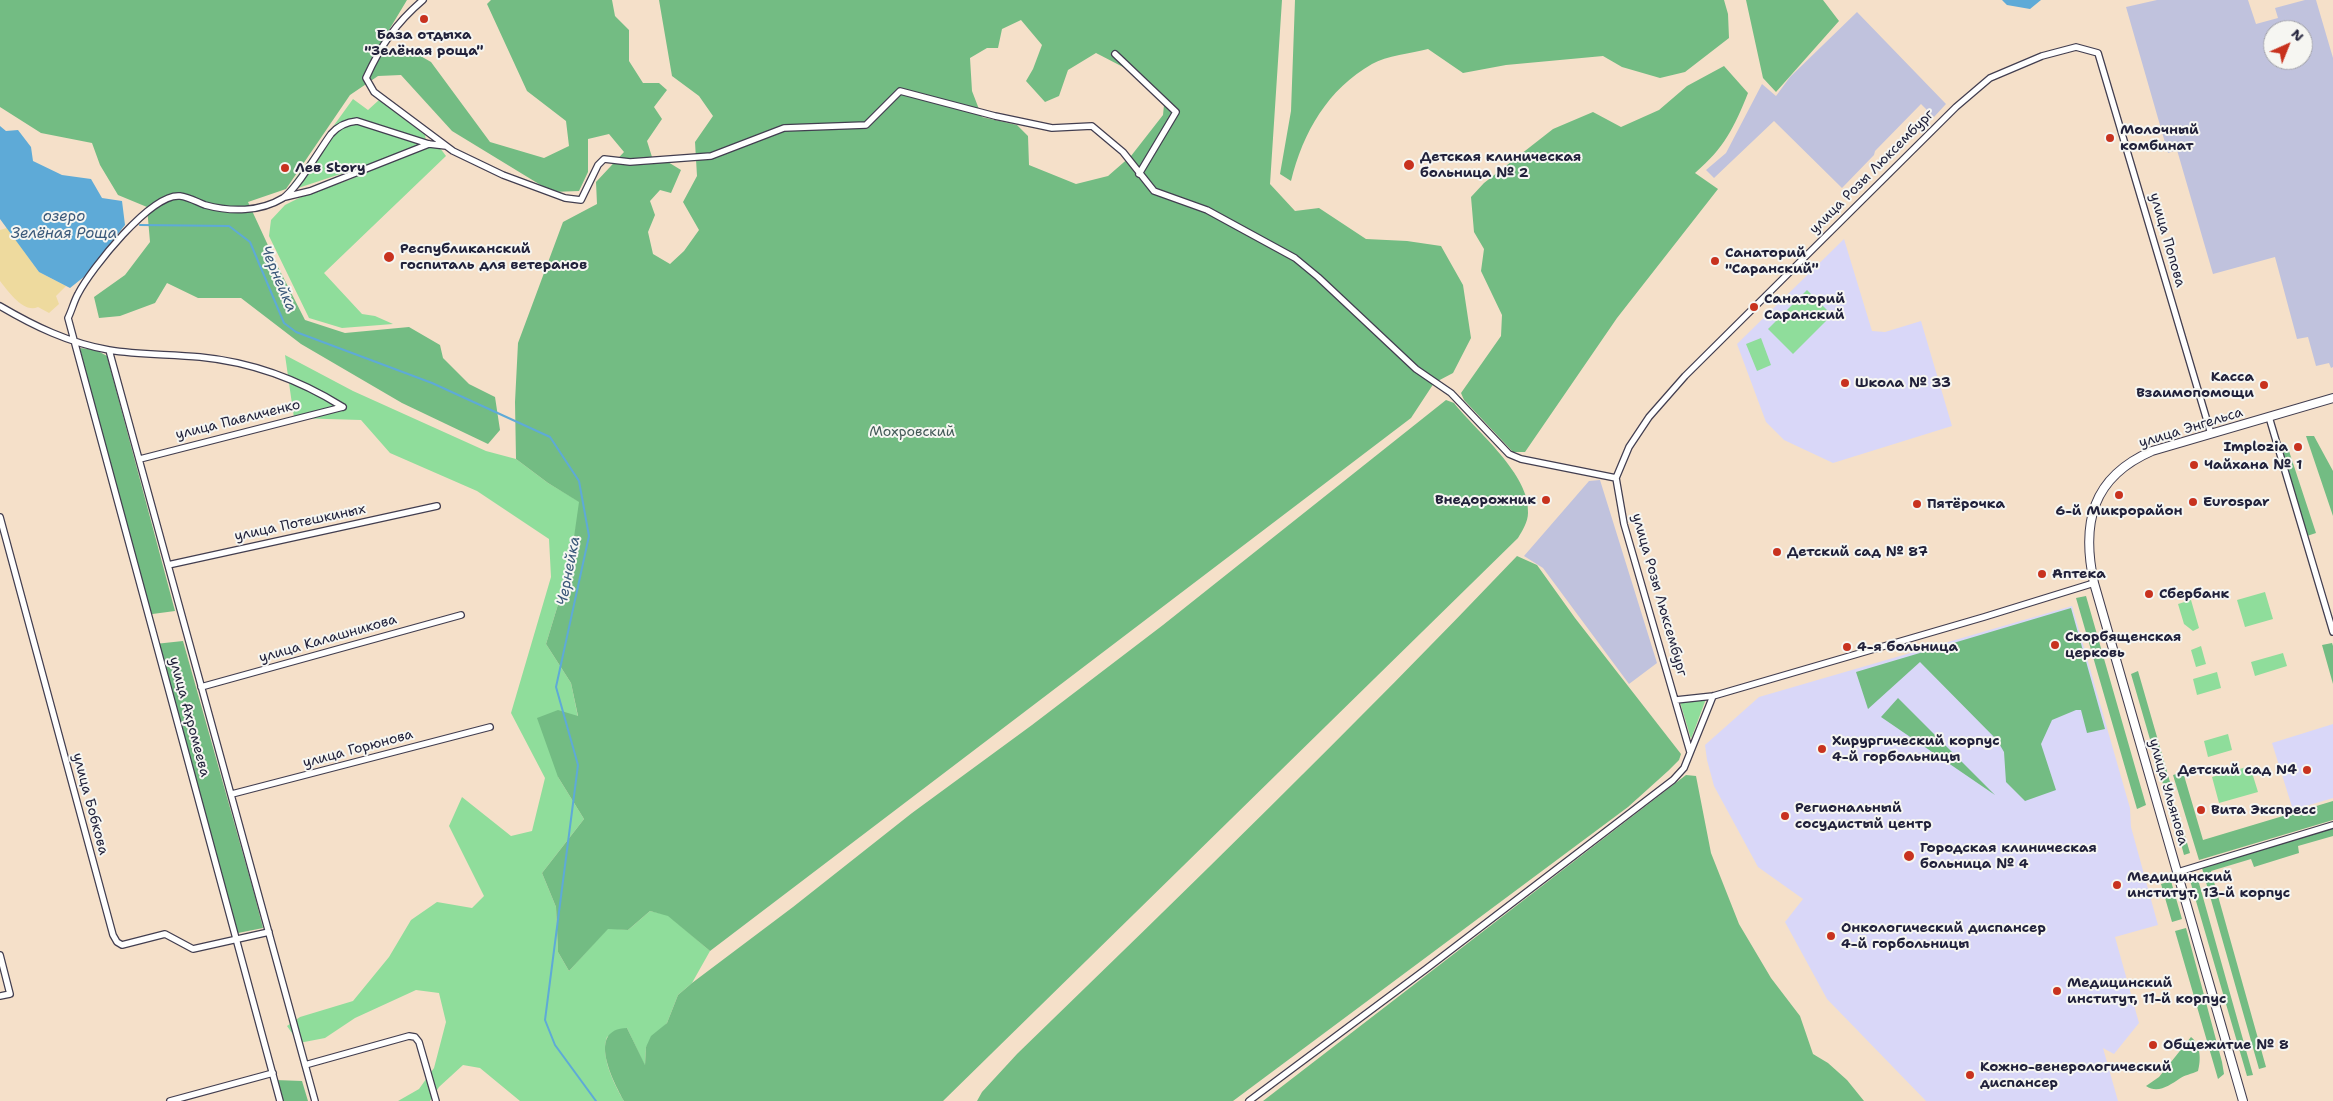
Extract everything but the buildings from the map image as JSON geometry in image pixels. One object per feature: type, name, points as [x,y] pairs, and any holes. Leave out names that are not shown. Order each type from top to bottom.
[{"type":"main road","name":"улица Энгельса","points":[[2090,518],[2106,485],[2132,461],[2152,451],[2331,399]]},
{"type":"main road","name":"улица Ульянова","points":[[2090,518],[2088,537],[2094,583],[2243,1101]]},
{"type":"street","points":[[423,0],[402,18],[376,56],[366,78],[374,92],[446,146],[503,175],[565,198],[580,200],[598,165],[604,159],[630,162],[711,156],[784,128],[866,125],[900,91],[995,116],[1052,128],[1092,126],[1123,152],[1154,191],[1207,210],[1295,258],[1318,277],[1416,369],[1452,393],[1509,454],[1521,459],[1616,478]]},
{"type":"street","name":"улица Розы Люксембург","points":[[1690,752],[1624,524],[1616,478],[1629,447],[1649,417],[1685,376],[1981,84],[2042,56],[2076,47],[2098,52]]},
{"type":"street","name":"улица Попова","points":[[2098,52],[2211,434]]},
{"type":"street","points":[[1115,54],[1176,112],[1139,174]]},
{"type":"street","points":[[284,197],[331,134],[349,122],[357,121],[429,144],[446,146]]},
{"type":"street","name":"улица Ахромеева","points":[[280,1101],[68,318],[79,293],[123,234],[144,213],[162,201],[179,196],[206,205],[246,210],[266,206],[284,197],[310,190],[429,144]]},
{"type":"street","points":[[0,306],[38,328],[109,350]]},
{"type":"street","name":"улица Ахромеева","points":[[109,350],[316,1101]]},
{"type":"street","name":"улица Павличенко","points":[[109,350],[230,361],[292,379],[318,391],[343,406],[140,458]]},
{"type":"street","points":[[2269,417],[2333,632]]},
{"type":"street","name":"улица Потешкиных","points":[[168,565],[437,506]]},
{"type":"street","name":"улица Бобкова","points":[[0,517],[112,935],[116,942],[122,945],[165,934],[193,949],[269,932]]},
{"type":"street","points":[[1676,700],[1713,696],[1970,622],[2094,583]]},
{"type":"street","name":"улица Калашникова","points":[[201,688],[461,615]]},
{"type":"street","points":[[1248,1101],[1442,957],[1673,780],[1684,768],[1713,696]]},
{"type":"street","name":"улица Горюнова","points":[[232,794],[490,727]]},
{"type":"street","points":[[2178,872],[2333,825]]},
{"type":"street","points":[[0,955],[10,994],[0,996]]},
{"type":"street","points":[[306,1065],[409,1036],[415,1037],[420,1042],[436,1101]]},
{"type":"street","points":[[170,1101],[273,1073]]},
{"type":"shaded area","points":[[2157,0],[2248,0],[2256,24],[2263,22],[2263,70],[2313,70],[2313,20],[2271,20],[2278,18],[2275,8],[2305,0],[2316,0],[2333,58],[2333,367],[2331,368],[2329,363],[2316,366],[2308,337],[2297,339],[2275,257],[2213,274],[2177,150],[2168,153],[2126,7]]},
{"type":"shaded area","points":[[1857,12],[1946,104],[1934,117],[1921,104],[1842,188],[1774,121],[1714,178],[1706,170],[1726,153],[1762,84],[1776,96],[1790,77]]},
{"type":"shaded area","name":"Школа № 33","points":[[1844,239],[1872,331],[1885,332],[1921,321],[1952,426],[1833,463],[1784,440],[1766,422],[1737,344]]},
{"type":"shaded area","points":[[1600,480],[1657,663],[1629,684],[1543,568],[1524,556],[1589,481]]},
{"type":"shaded area","name":"Городская клиническая больница № 4","points":[[2072,606],[2130,808],[2131,827],[2158,925],[2115,937],[2139,1023],[2114,1054],[2103,1048],[2118,1101],[1926,1101],[1827,999],[1785,922],[1803,899],[1758,867],[1714,786],[1705,745],[1759,697]]},
{"type":"shaded area","name":"Детский сад N4","points":[[2333,724],[2333,798],[2293,810],[2272,743]]},
{"type":"green space","name":"Мохровский","points":[[0,0],[407,0],[383,40],[389,55],[410,50],[431,62],[490,142],[544,158],[569,146],[566,121],[527,91],[487,4],[491,0],[612,0],[615,16],[629,30],[629,61],[643,83],[659,83],[667,90],[654,107],[662,119],[647,141],[652,157],[668,162],[681,170],[671,193],[660,190],[650,201],[655,215],[648,232],[653,254],[670,264],[684,251],[699,230],[683,202],[697,176],[695,142],[713,116],[699,96],[672,76],[659,0],[1282,0],[1270,184],[1295,211],[1319,208],[1366,239],[1407,241],[1441,246],[1463,285],[1471,338],[1453,373],[1434,383],[1411,418],[710,951],[668,916],[650,911],[628,930],[608,929],[569,971],[558,952],[556,907],[542,873],[584,819],[558,777],[537,718],[558,710],[578,716],[571,683],[546,644],[570,565],[579,502],[548,483],[516,459],[515,402],[518,343],[563,222],[597,204],[596,182],[624,152],[609,134],[588,139],[588,172],[579,191],[552,192],[452,131],[401,75],[378,76],[350,95],[286,189],[248,202],[305,320],[345,333],[409,327],[440,345],[443,358],[469,384],[495,397],[500,430],[488,444],[402,403],[301,344],[241,298],[198,298],[167,283],[155,303],[120,316],[99,318],[94,297],[125,275],[150,242],[147,207],[118,195],[100,165],[92,143],[41,133],[0,107]],"holes":[[[1021,20],[1042,45],[1033,69],[1026,81],[1045,102],[1059,96],[1068,70],[1096,53],[1125,68],[1164,105],[1163,115],[1131,156],[1108,176],[1076,184],[1029,165],[1028,136],[1017,125],[982,117],[972,91],[970,58],[987,48],[998,48],[1002,29]]]},
{"type":"green space","points":[[1295,0],[1724,0],[1728,14],[1729,38],[1685,72],[1660,78],[1622,67],[1603,56],[1506,65],[1463,73],[1428,49],[1384,59],[1356,74],[1330,99],[1310,129],[1291,181],[1280,174],[1291,111]]},
{"type":"green space","points":[[1746,0],[1823,0],[1839,21],[1776,92],[1763,78]]},
{"type":"green space","points":[[1724,66],[1748,93],[1727,137],[1714,155],[1695,173],[1718,189],[1617,318],[1525,452],[1513,452],[1464,400],[1461,393],[1501,336],[1502,315],[1481,271],[1484,249],[1474,232],[1471,197],[1484,183],[1553,129],[1593,112],[1621,127],[1659,110],[1687,86]]},
{"type":"green space","points":[[353,99],[368,110],[379,100],[425,135],[426,141],[389,158],[292,190],[290,186]]},
{"type":"green space","points":[[425,147],[440,148],[446,156],[324,273],[362,314],[375,316],[393,324],[342,328],[309,318],[269,236],[271,220],[285,205],[301,197],[349,180]]},
{"type":"green space","points":[[1807,290],[1832,315],[1793,354],[1768,329]]},
{"type":"green space","points":[[1761,338],[1771,365],[1757,371],[1746,344]]},
{"type":"green space","points":[[80,348],[96,350],[107,356],[175,611],[145,615]]},
{"type":"green space","points":[[285,355],[353,391],[486,451],[516,459],[548,483],[580,502],[570,565],[546,644],[571,683],[578,717],[558,777],[584,819],[542,873],[556,907],[558,952],[569,971],[608,928],[628,930],[650,911],[668,915],[710,951],[692,983],[678,995],[667,1023],[646,1047],[645,1066],[627,1028],[607,1037],[605,1053],[609,1070],[624,1101],[520,1101],[480,1068],[463,1065],[439,1087],[430,1101],[398,1101],[419,1089],[434,1068],[446,1022],[439,993],[416,990],[355,1018],[325,1038],[299,1043],[287,1026],[300,1017],[353,1001],[389,957],[411,920],[437,902],[472,908],[484,896],[449,826],[462,797],[511,836],[532,831],[545,778],[511,713],[551,577],[549,539],[477,491],[390,453],[361,420],[294,418]]},
{"type":"green space","points":[[1446,400],[1454,403],[1488,440],[1512,469],[1521,484],[1527,499],[1528,516],[1518,538],[943,1101],[624,1101],[609,1069],[606,1057],[605,1046],[608,1037],[615,1031],[627,1028],[645,1065],[646,1047],[651,1036],[667,1023],[678,995],[692,983],[793,907],[912,813],[1032,725],[1163,625]]},
{"type":"green space","points":[[2306,436],[2314,436],[2333,471],[2333,516]]},
{"type":"green space","points":[[2288,448],[2316,533],[2307,536],[2282,449]]},
{"type":"green space","points":[[1517,556],[1537,565],[1575,618],[1681,754],[1679,760],[1628,807],[1233,1101],[977,1101],[982,1092],[1017,1054],[1332,745]]},
{"type":"green space","points":[[2265,592],[2273,619],[2245,627],[2237,600]]},
{"type":"green space","points":[[2086,596],[2146,805],[2137,809],[2076,598]]},
{"type":"green space","points":[[2191,600],[2199,628],[2193,631],[2184,624],[2178,604]]},
{"type":"green space","points":[[2071,608],[2105,729],[2087,733],[2081,710],[2076,710],[2052,720],[2041,744],[2056,790],[2025,801],[2006,782],[2004,752],[1997,740],[1920,662],[1868,709],[1856,672]]},
{"type":"green space","points":[[183,641],[263,928],[238,933],[155,644]]},
{"type":"green space","points":[[2332,643],[2333,646],[2333,684],[2322,645]]},
{"type":"green space","points":[[2201,646],[2206,664],[2196,667],[2191,650]]},
{"type":"green space","points":[[2283,653],[2287,666],[2255,676],[2251,662]]},
{"type":"green space","points":[[2138,671],[2170,782],[2163,784],[2131,674]]},
{"type":"green space","points":[[2217,672],[2221,688],[2197,695],[2193,679]]},
{"type":"green space","points":[[1898,698],[1995,795],[1881,717]]},
{"type":"green space","points":[[1706,699],[1691,739],[1680,702]]},
{"type":"green space","points":[[2228,734],[2232,750],[2208,757],[2204,741]]},
{"type":"green space","points":[[2250,766],[2258,792],[2219,803],[2212,777]]},
{"type":"green space","points":[[2183,772],[2203,840],[2333,801],[2333,820],[2199,860],[2173,775]]},
{"type":"green space","points":[[1686,775],[1696,776],[1711,853],[1739,924],[1771,978],[1800,1016],[1813,1054],[1828,1063],[1847,1080],[1864,1101],[1263,1101]]},
{"type":"green space","points":[[2176,805],[2190,853],[2184,855],[2171,807]]},
{"type":"green space","points":[[2333,828],[2333,836],[2298,846],[2299,853],[2254,867],[2251,859],[2211,871],[2266,1067],[2259,1069],[2202,868]]},
{"type":"green space","points":[[2197,876],[2253,1075],[2247,1076],[2189,877]]},
{"type":"green space","points":[[2171,881],[2182,919],[2172,922],[2161,884]]},
{"type":"green space","points":[[2186,928],[2222,1062],[2224,1074],[2218,1079],[2175,931]]},
{"type":"green space","points":[[2191,1037],[2197,1044],[2199,1053],[2198,1071],[2183,1076],[2164,1088],[2155,1089],[2146,1086],[2159,1077]]},
{"type":"green space","points":[[275,1080],[302,1081],[308,1101],[281,1101]]},
{"type":"sand","points":[[7,228],[39,272],[66,286],[56,296],[59,304],[49,313],[38,307],[27,307],[22,304],[0,281],[0,230]]},
{"type":"water","points":[[2002,0],[2041,0],[2030,9],[2007,5]]},
{"type":"water","name":"озеро Зелёная Роща","points":[[0,126],[6,131],[18,130],[31,147],[33,161],[62,175],[91,179],[102,198],[122,201],[125,225],[85,276],[70,288],[39,272],[0,219]]},
{"type":"waterway","name":"Чернейка","points":[[140,225],[229,226],[250,242],[284,323],[296,332],[432,383],[550,437],[579,481],[589,536],[556,687],[578,765],[545,1020],[555,1045],[596,1101]]},
{"type":"place","name":"База отдыха \"Зелёная роща\"","points":[[424,19]]},
{"type":"place","name":"Молочный комбинат","points":[[2110,138]]},
{"type":"place","name":"Детская клиническая больница № 2","points":[[1409,165]]},
{"type":"place","name":"Лев Story","points":[[285,168]]},
{"type":"place","name":"Республиканский госпиталь для ветеранов","points":[[389,257]]},
{"type":"place","name":"Санаторий \"Саранский\"","points":[[1715,261]]},
{"type":"place","name":"Санаторий Саранский","points":[[1754,307]]},
{"type":"place","name":"Школа № 33","points":[[1845,383]]},
{"type":"place","name":"Касса Взаимопомощи","points":[[2264,385]]},
{"type":"place","name":"Implozia","points":[[2298,447]]},
{"type":"place","name":"Чайхана № 1","points":[[2194,465]]},
{"type":"place","name":"6-й Микрорайон","points":[[2119,495]]},
{"type":"place","name":"Внедорожник","points":[[1546,500]]},
{"type":"place","name":"Eurospar","points":[[2193,502]]},
{"type":"place","name":"Пятёрочка","points":[[1917,504]]},
{"type":"place","name":"Детский сад № 87","points":[[1777,552]]},
{"type":"place","name":"Аптека","points":[[2042,574]]},
{"type":"place","name":"Сбербанк","points":[[2149,594]]},
{"type":"place","name":"Скорбященская церковь","points":[[2055,645]]},
{"type":"place","name":"4-я больница","points":[[1847,647]]},
{"type":"place","name":"Хирургический корпус 4-й горбольницы","points":[[1822,749]]},
{"type":"place","name":"Детский сад N4","points":[[2307,770]]},
{"type":"place","name":"Вита Экспресс","points":[[2201,810]]},
{"type":"place","name":"Региональный сосудистый центр","points":[[1785,816]]},
{"type":"place","name":"Городская клиническая больница № 4","points":[[1909,856]]},
{"type":"place","name":"Медицинский институт, 13-й корпус","points":[[2117,885]]},
{"type":"place","name":"Онкологический диспансер 4-й горбольницы","points":[[1831,936]]},
{"type":"place","name":"Медицинский институт, 11-й корпус","points":[[2057,991]]},
{"type":"place","name":"Общежитие № 8","points":[[2153,1045]]},
{"type":"place","name":"Кожно-венерологический диспансер","points":[[1970,1075]]}]
